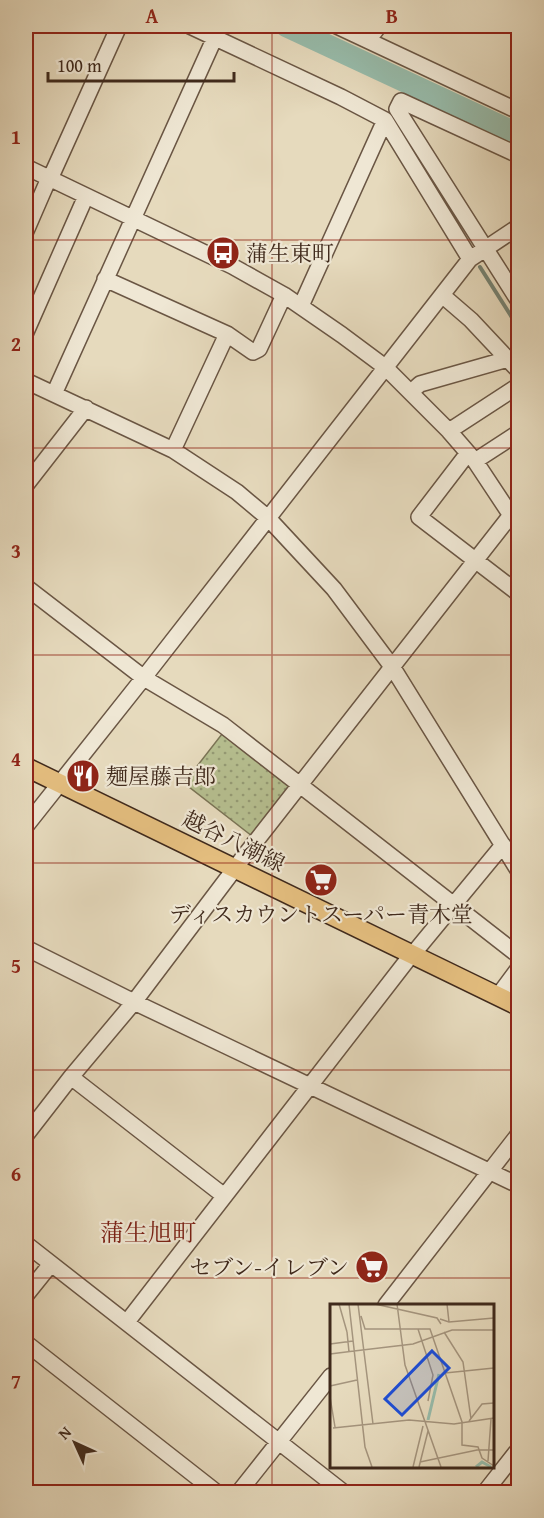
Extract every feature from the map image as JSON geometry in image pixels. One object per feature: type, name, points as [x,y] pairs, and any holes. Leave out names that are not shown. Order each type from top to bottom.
[{"type":"main road","name":"越谷八潮線","points":[[26,767],[519,1006]]},
{"type":"street","points":[[26,231],[119,26]]},
{"type":"street","points":[[190,26],[218,31],[379,115],[470,259]]},
{"type":"street","points":[[337,26],[519,111]]},
{"type":"street","points":[[368,40],[379,26]]},
{"type":"street","points":[[54,394],[218,31]]},
{"type":"street","points":[[516,290],[485,248],[397,109],[401,101],[519,155]]},
{"type":"street","points":[[301,306],[384,120]]},
{"type":"street","points":[[26,167],[232,266],[301,306],[385,367],[411,392],[472,457],[515,521]]},
{"type":"street","points":[[26,332],[86,196]]},
{"type":"street","points":[[26,826],[470,259],[519,227]]},
{"type":"street","points":[[105,279],[227,334],[253,352],[259,349],[284,295]]},
{"type":"street","points":[[442,295],[471,320],[513,364]]},
{"type":"street","points":[[173,450],[227,334]]},
{"type":"street","points":[[411,392],[420,384],[513,364]]},
{"type":"street","points":[[26,381],[173,450],[237,492],[268,518],[324,577],[393,668],[519,870]]},
{"type":"street","points":[[449,431],[519,386]]},
{"type":"street","points":[[26,485],[86,408]]},
{"type":"street","points":[[519,433],[472,457],[419,517],[519,593]]},
{"type":"street","points":[[26,1136],[71,1077],[134,1002],[300,784],[507,520],[515,521]]},
{"type":"street","points":[[26,587],[144,678],[223,724],[519,955]]},
{"type":"street","points":[[127,1322],[223,1195],[413,954],[503,845]]},
{"type":"street","points":[[26,948],[134,1002],[519,1185]]},
{"type":"street","points":[[498,996],[519,969]]},
{"type":"street","points":[[71,1077],[223,1195]]},
{"type":"street","points":[[387,1304],[519,1135]]},
{"type":"street","points":[[26,1244],[340,1491]]},
{"type":"street","points":[[26,1295],[51,1264]]},
{"type":"street","points":[[26,1343],[216,1492]]},
{"type":"street","points":[[239,1492],[330,1377]]},
{"type":"street","points":[[486,1492],[519,1450]]},
{"type":"green space","points":[[222,734],[290,787],[252,836],[184,783]]},
{"type":"waterway","points":[[286,26],[518,134]]},
{"type":"waterway","points":[[480,267],[518,327]]},
{"type":"place","name":"蒲生東町","points":[[223,253]]},
{"type":"place","name":"麺屋藤吉郎","points":[[83,776]]},
{"type":"place","name":"ディスカウントスーパー青木堂","points":[[321,880]]},
{"type":"place","name":"セブン-イレブン","points":[[372,1267]]},
{"type":"district","name":"蒲生旭町","points":[[148,1232]]}]
